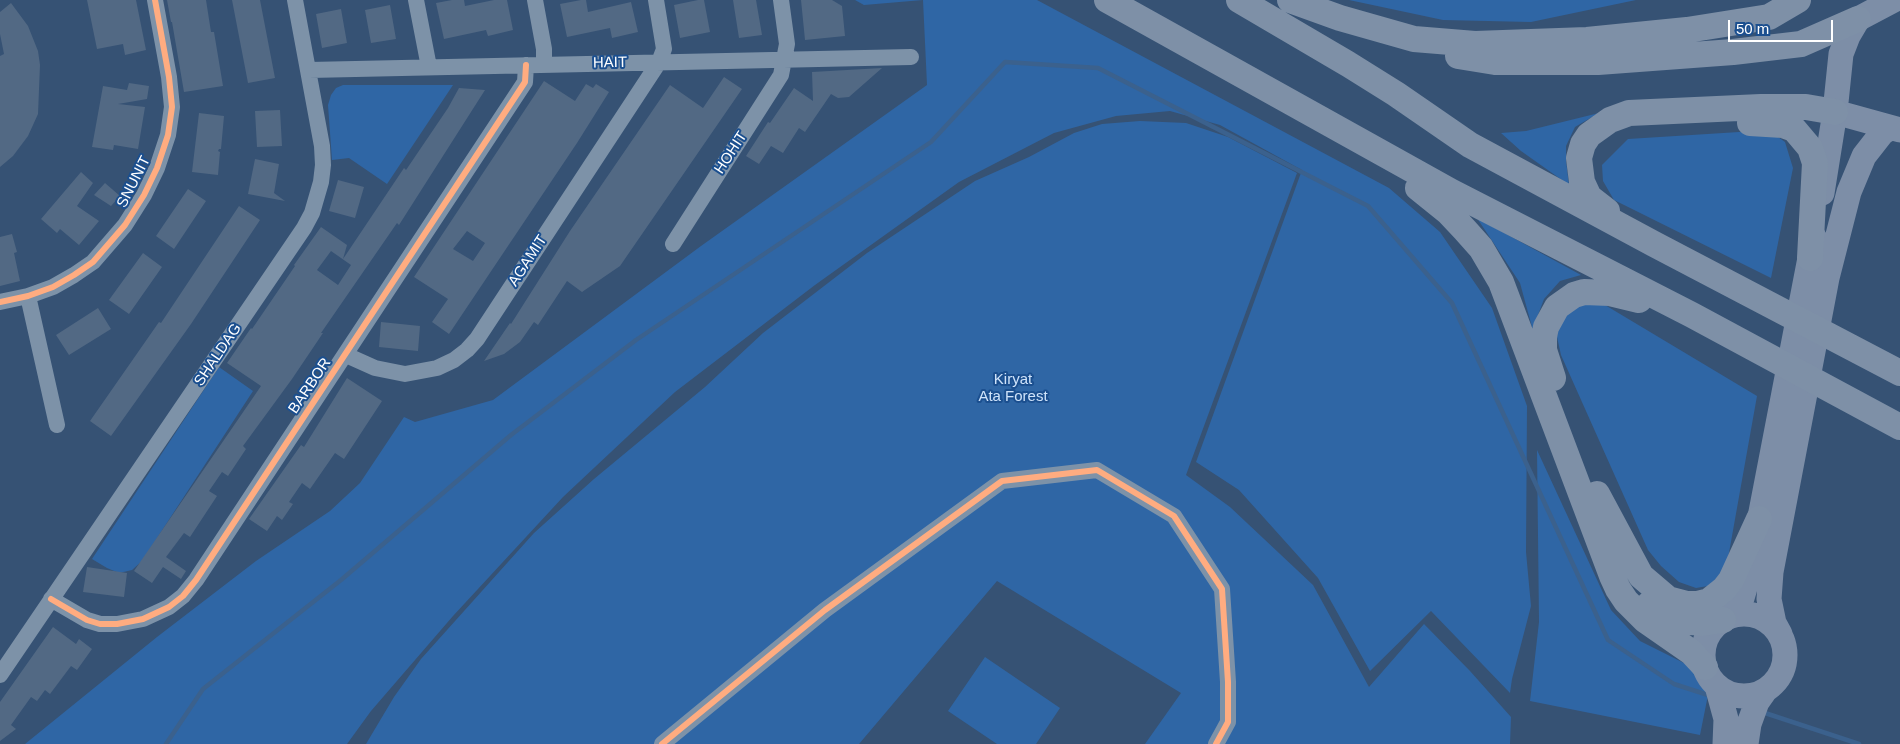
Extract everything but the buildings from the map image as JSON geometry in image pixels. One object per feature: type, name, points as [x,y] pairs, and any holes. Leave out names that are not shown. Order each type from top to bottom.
[{"type":"highway","points":[[1107,0],[1452,192],[1692,315],[1900,427]]},
{"type":"highway","points":[[1238,0],[1348,64],[1396,94],[1441,126],[1510,167],[1900,374]]},
{"type":"highway","points":[[1290,0],[1340,18],[1414,39],[1447,54],[1495,62],[1598,62],[1733,52],[1801,44],[1858,19]]},
{"type":"highway","points":[[1414,39],[1485,44],[1587,40],[1688,30],[1769,17],[1798,0]]},
{"type":"highway","points":[[1654,244],[1616,219],[1589,196],[1582,182],[1579,158],[1583,144],[1589,135],[1610,120],[1629,113],[1761,107],[1806,107],[1835,112]]},
{"type":"highway","points":[[1589,135],[1611,125],[1629,122],[1761,123],[1783,125],[1794,129],[1810,148],[1815,164],[1810,258]]},
{"type":"highway","points":[[1344,132],[1449,213],[1481,248],[1501,282],[1618,589],[1626,601],[1645,620],[1691,652],[1711,677]]},
{"type":"highway","points":[[1692,315],[1610,293],[1595,292],[1574,295],[1557,307],[1551,316],[1544,337],[1547,362],[1622,561],[1635,588],[1652,608],[1678,621],[1703,623],[1726,618]]},
{"type":"highway","points":[[1597,494],[1641,576],[1668,599],[1687,604],[1709,601],[1724,590],[1731,580],[1759,519]]},
{"type":"main road","points":[[1725,744],[1726,719],[1703,654],[1706,640],[1713,629],[1726,618],[1742,598],[1746,587],[1810,258],[1835,112],[1841,54],[1848,36],[1858,19],[1894,0]]},
{"type":"main road","points":[[1835,112],[1895,129]]},
{"type":"main road","points":[[1746,744],[1749,724],[1757,702],[1782,673],[1785,660],[1785,647],[1774,623],[1770,599],[1772,572],[1827,278],[1849,192],[1864,156],[1882,133],[1895,129]]},
{"type":"main road","points":[[1726,618],[1740,614],[1751,614],[1771,624],[1780,634]]},
{"type":"main road","points":[[1711,677],[1728,693],[1752,696],[1764,692]]},
{"type":"street","name":"SNUNIT","points":[[0,302],[28,296],[53,287],[93,262],[125,225],[144,195],[157,168],[168,135],[172,107],[170,77],[155,0]]},
{"type":"street","name":"SHALDAG","points":[[0,675],[304,228],[312,213],[318,198],[323,165],[322,146],[295,0]]},
{"type":"street","points":[[416,0],[429,67]]},
{"type":"street","points":[[536,0],[544,49],[544,65]]},
{"type":"street","points":[[656,0],[664,49],[660,62]]},
{"type":"street","name":"HOHIT","points":[[673,244],[781,75],[787,33],[781,0]]},
{"type":"street","name":"HAIT","points":[[309,70],[911,57]]},
{"type":"street","name":"AGAMIT","points":[[346,355],[375,368],[404,374],[437,368],[454,360],[467,350],[477,338],[660,62]]},
{"type":"street","name":"BARBOR","points":[[51,599],[87,620],[100,624],[117,624],[143,619],[169,607],[182,596],[196,580],[525,82],[526,65]]},
{"type":"street","points":[[28,296],[57,424]]},
{"type":"street","points":[[662,744],[825,610],[1002,481],[1097,470],[1174,516],[1222,589],[1228,682],[1228,722],[1216,744]]},
{"type":"green space","points":[[855,0],[923,0],[864,5]]},
{"type":"green space","points":[[923,0],[1037,0],[1389,188],[1440,232],[1492,308],[1527,406],[1526,552],[1531,606],[1510,693],[1431,611],[1370,671],[1318,578],[1239,490],[1196,462],[1302,170],[1220,125],[1170,111],[1116,116],[1054,133],[959,182],[815,285],[675,392],[563,497],[453,616],[371,711],[347,744],[25,744],[157,637],[256,561],[330,511],[360,483],[404,417],[415,422],[493,400],[701,246],[927,85]]},
{"type":"green space","points":[[1349,0],[1636,0],[1531,22],[1443,20]]},
{"type":"green space","points":[[343,85],[453,85],[387,184],[349,158],[332,160],[328,105],[331,95],[336,88]]},
{"type":"green space","points":[[1599,113],[1575,127],[1566,146],[1569,185],[1521,151],[1501,133],[1526,131]]},
{"type":"green space","name":"Kiryat Ata Forest","points":[[1140,121],[1186,123],[1228,137],[1297,173],[1186,475],[1230,507],[1313,585],[1369,687],[1424,624],[1511,717],[1510,744],[1145,744],[1181,693],[997,581],[859,744],[366,744],[394,697],[421,659],[534,533],[594,479],[705,387],[763,333],[867,253],[975,181],[1029,157],[1074,133],[1102,124]]},
{"type":"green space","points":[[1755,131],[1774,134],[1785,142],[1793,168],[1771,278],[1614,200],[1603,181],[1602,165],[1628,139]]},
{"type":"green space","points":[[1477,218],[1581,275],[1560,281],[1544,299],[1538,315],[1535,338],[1520,283]]},
{"type":"green space","points":[[1574,305],[1605,305],[1757,396],[1727,564],[1720,576],[1708,586],[1696,588],[1679,582],[1661,566],[1648,550],[1561,355],[1557,337],[1559,323]]},
{"type":"green space","points":[[219,367],[253,391],[142,561],[132,570],[119,573],[92,559]]},
{"type":"green space","points":[[1537,450],[1611,610],[1640,641],[1694,668],[1708,695],[1700,735],[1530,701],[1539,622]]},
{"type":"green space","points":[[985,657],[1060,708],[1036,744],[997,744],[948,711]]},
{"type":"waterway","points":[[166,744],[203,689],[341,580],[511,435],[636,340],[931,142],[1005,62],[1098,68],[1368,206],[1452,303],[1608,640],[1674,684],[1711,696]]},
{"type":"waterway","points":[[1731,702],[1747,707]]},
{"type":"waterway","points":[[1762,712],[1859,744]]},
{"type":"cycle path","points":[[0,302],[28,296],[53,287],[93,262],[125,225],[144,195],[157,168],[168,135],[172,107],[169,77],[155,0]]},
{"type":"cycle path","points":[[51,599],[87,620],[100,624],[117,624],[143,619],[169,607],[183,596],[196,580],[525,82],[526,65]]},
{"type":"cycle path","points":[[662,744],[825,610],[1002,481],[1097,470],[1174,516],[1222,589],[1228,682],[1228,722],[1216,744]]}]
